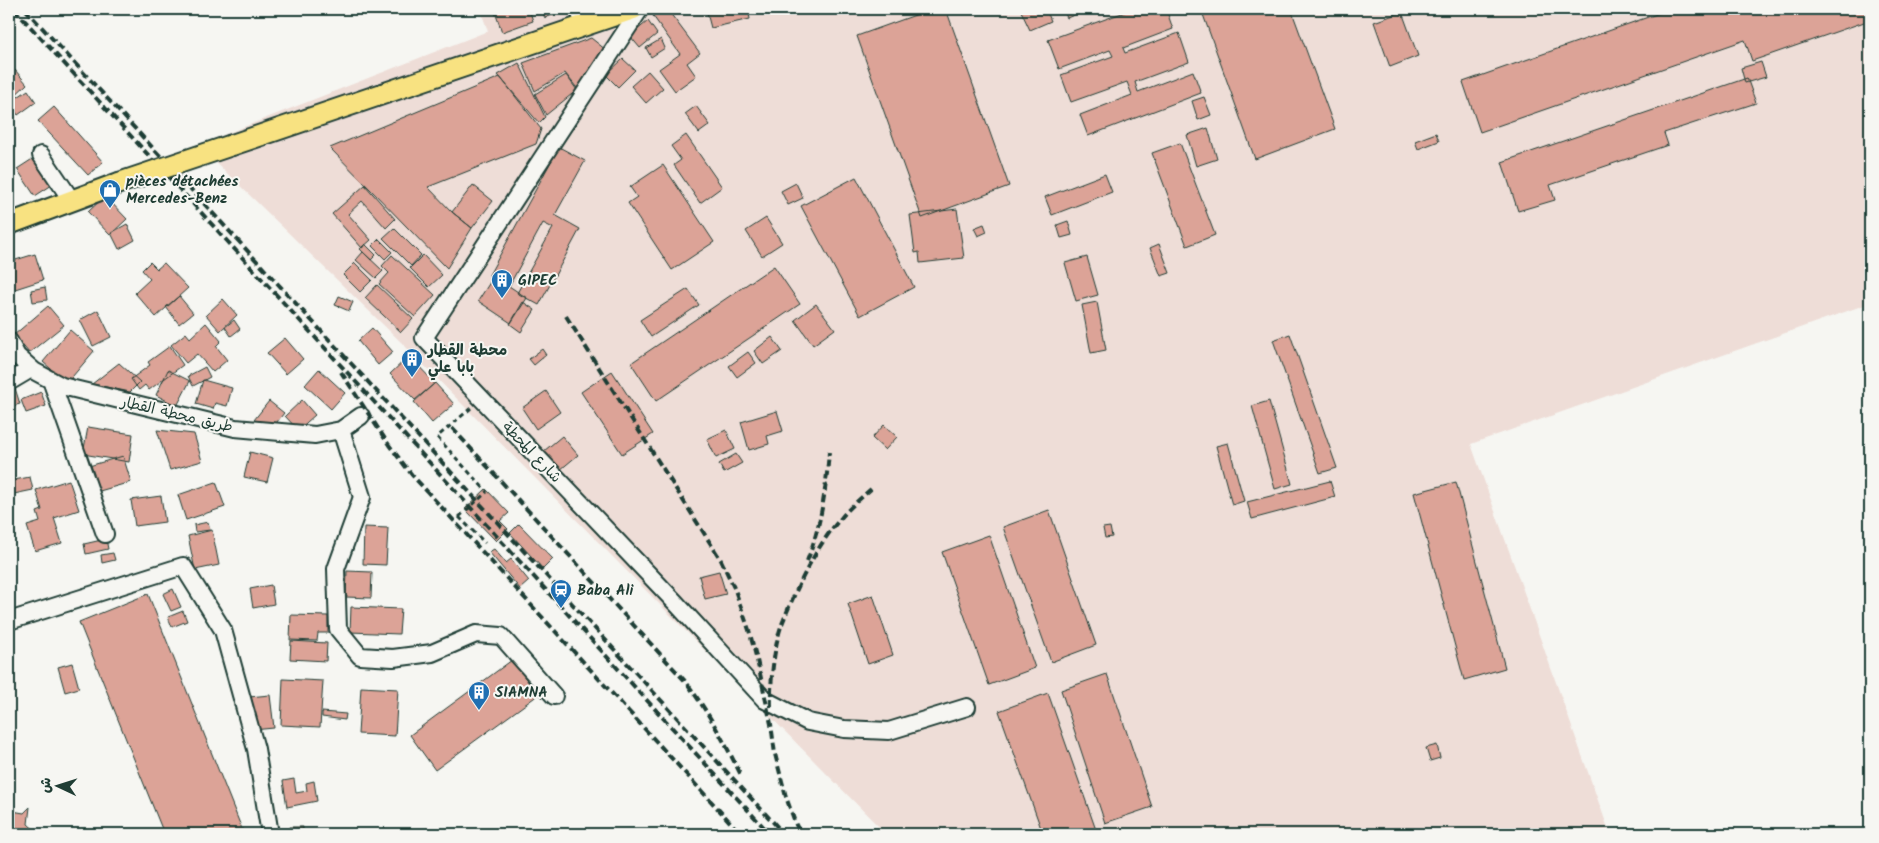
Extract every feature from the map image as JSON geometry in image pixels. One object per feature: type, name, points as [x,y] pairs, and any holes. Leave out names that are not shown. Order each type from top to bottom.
[{"type":"main road","points":[[9,224],[119,183],[232,145],[581,17],[633,9]]},
{"type":"street","name":"شارع المحطة","points":[[640,9],[424,338],[676,602],[765,700],[808,722],[844,729],[890,731],[967,707]]},
{"type":"street","points":[[41,155],[72,200]]},
{"type":"street","name":"طريق محطة القطار","points":[[9,341],[17,356],[31,369],[62,386],[235,428],[315,435],[341,430],[361,416]]},
{"type":"street","points":[[9,382],[31,369]]},
{"type":"street","points":[[51,380],[106,534]]},
{"type":"street","points":[[341,430],[362,497],[336,569],[338,629],[360,656],[393,658],[432,653],[476,634],[501,636],[554,696]]},
{"type":"street","points":[[9,621],[183,566],[222,630],[256,749],[270,834]]},
{"type":"path","points":[[481,399],[437,437],[487,492],[459,517],[485,543]]},
{"type":"shaded area","points":[[480,9],[1870,9],[1870,303],[1471,444],[1610,834],[886,834],[403,344],[198,145],[488,31]]},
{"type":"building","points":[[494,9],[529,9],[533,21],[502,32]]},
{"type":"building","points":[[541,9],[567,9],[545,18]]},
{"type":"building","points":[[663,9],[667,9],[700,53],[687,63],[696,76],[675,91],[659,69],[680,54],[653,16]]},
{"type":"building","points":[[706,9],[748,9],[750,19],[711,28]]},
{"type":"building","points":[[932,9],[946,9],[1009,186],[922,218],[857,36]]},
{"type":"building","points":[[1020,9],[1046,9],[1051,21],[1030,30]]},
{"type":"building","points":[[1063,9],[1088,9],[1067,18]]},
{"type":"building","points":[[1133,9],[1166,9],[1173,29],[1123,48],[1125,53],[1179,33],[1189,62],[1135,82],[1138,92],[1193,71],[1201,93],[1088,136],[1080,115],[1132,95],[1127,82],[1071,102],[1061,75],[1113,56],[1110,50],[1059,69],[1048,40]]},
{"type":"building","points":[[1201,9],[1291,9],[1335,129],[1255,159]]},
{"type":"building","points":[[1671,9],[1870,9],[1870,20],[1752,61],[1745,40],[1480,132],[1463,82]]},
{"type":"building","points":[[1402,12],[1418,56],[1390,67],[1374,22]]},
{"type":"building","points":[[648,21],[657,34],[640,48],[630,36]]},
{"type":"building","points":[[591,38],[606,50],[580,89],[576,87],[565,73],[535,91],[523,63]]},
{"type":"building","points":[[661,39],[665,48],[651,57],[646,48]]},
{"type":"building","points":[[623,59],[635,70],[618,87],[606,75]]},
{"type":"building","points":[[1761,62],[1766,77],[1745,83],[1741,68]]},
{"type":"building","points":[[519,63],[545,117],[539,123],[498,75]]},
{"type":"building","points":[[15,70],[27,84],[9,101],[9,76]]},
{"type":"building","points":[[648,71],[663,88],[646,103],[631,86]]},
{"type":"building","points":[[566,75],[577,90],[546,115],[535,94]]},
{"type":"building","points":[[500,77],[541,129],[536,144],[428,187],[452,212],[472,228],[447,268],[330,148]]},
{"type":"building","points":[[1747,78],[1756,103],[1664,133],[1668,145],[1550,185],[1555,200],[1518,211],[1502,162]]},
{"type":"building","points":[[28,90],[36,102],[18,115],[9,103]]},
{"type":"building","points":[[1204,97],[1211,115],[1198,120],[1192,101]]},
{"type":"building","points":[[696,106],[710,125],[699,133],[685,114]]},
{"type":"building","points":[[54,107],[103,162],[88,175],[38,121]]},
{"type":"building","points":[[1208,128],[1217,159],[1196,166],[1187,135]]},
{"type":"building","points":[[1436,133],[1439,141],[1418,149],[1415,141]]},
{"type":"building","points":[[686,135],[722,187],[700,203],[674,165],[681,160],[671,146]]},
{"type":"building","points":[[1180,143],[1215,235],[1187,246],[1152,153]]},
{"type":"building","points":[[559,147],[585,161],[555,215],[580,229],[539,305],[517,293],[553,228],[543,223],[509,286],[489,275]]},
{"type":"building","points":[[34,158],[52,185],[35,196],[17,169]]},
{"type":"building","points":[[663,165],[714,242],[672,270],[628,203],[637,197],[630,187]]},
{"type":"building","points":[[1105,174],[1112,192],[1052,215],[1045,197]]},
{"type":"building","points":[[856,177],[914,287],[860,316],[801,206]]},
{"type":"building","points":[[796,183],[803,198],[788,205],[781,191]]},
{"type":"building","points":[[365,185],[395,219],[386,228],[362,201],[348,214],[371,240],[362,248],[332,214]]},
{"type":"building","points":[[473,185],[493,201],[472,228],[452,212]]},
{"type":"building","points":[[105,196],[127,219],[110,235],[88,212]]},
{"type":"building","points":[[957,209],[964,258],[920,263],[919,252],[915,253],[910,215]]},
{"type":"building","points":[[766,218],[782,243],[762,256],[746,231]]},
{"type":"building","points":[[1068,221],[1072,235],[1061,238],[1057,225]]},
{"type":"building","points":[[127,224],[135,240],[119,249],[111,233]]},
{"type":"building","points":[[984,224],[987,232],[978,236],[974,228]]},
{"type":"building","points":[[394,228],[421,255],[411,266],[383,238]]},
{"type":"building","points":[[379,239],[392,252],[385,259],[372,246]]},
{"type":"building","points":[[365,244],[376,255],[371,260],[360,249]]},
{"type":"building","points":[[1159,244],[1170,273],[1161,276],[1150,248]]},
{"type":"building","points":[[363,252],[383,271],[376,278],[356,260]]},
{"type":"building","points":[[35,254],[43,280],[9,291],[9,262]]},
{"type":"building","points":[[392,255],[435,295],[415,317],[379,284],[389,273],[382,266]]},
{"type":"building","points":[[423,255],[442,275],[429,287],[410,268]]},
{"type":"building","points":[[1087,257],[1098,295],[1076,301],[1065,263]]},
{"type":"building","points":[[150,262],[157,269],[164,263],[188,288],[156,317],[135,293],[150,279],[142,270]]},
{"type":"building","points":[[355,263],[372,280],[360,292],[343,275]]},
{"type":"building","points":[[774,266],[800,304],[656,401],[631,363]]},
{"type":"building","name":"GIPEC","points":[[494,276],[527,298],[511,323],[478,301]]},
{"type":"building","points":[[377,285],[413,319],[401,332],[365,298]]},
{"type":"building","points":[[45,287],[47,300],[33,302],[31,290]]},
{"type":"building","points":[[688,289],[699,305],[651,337],[640,320]]},
{"type":"building","points":[[179,296],[193,313],[179,324],[166,307]]},
{"type":"building","points":[[339,296],[353,302],[349,311],[335,305]]},
{"type":"building","points":[[223,299],[237,315],[220,331],[206,315]]},
{"type":"building","points":[[523,302],[535,310],[521,332],[510,324]]},
{"type":"building","points":[[1097,302],[1106,350],[1091,353],[1082,305]]},
{"type":"building","points":[[816,304],[835,329],[813,345],[795,320]]},
{"type":"building","points":[[48,306],[64,325],[29,353],[14,335]]},
{"type":"building","points":[[98,310],[111,337],[93,346],[80,320]]},
{"type":"building","points":[[234,320],[240,329],[231,336],[225,327]]},
{"type":"building","points":[[206,323],[221,341],[216,346],[227,360],[213,372],[197,354],[186,363],[171,345],[186,333],[190,338]]},
{"type":"building","points":[[372,328],[393,352],[378,365],[358,341]]},
{"type":"building","points":[[70,330],[94,351],[67,383],[43,362]]},
{"type":"building","points":[[1290,334],[1337,468],[1320,473],[1273,340]]},
{"type":"building","points":[[772,337],[782,351],[763,364],[754,351]]},
{"type":"building","points":[[285,338],[303,359],[286,374],[267,353]]},
{"type":"building","points":[[170,346],[183,365],[149,390],[145,385],[139,390],[131,379],[150,365],[148,362]]},
{"type":"building","points":[[542,349],[546,355],[534,365],[529,359]]},
{"type":"building","points":[[748,352],[756,363],[737,377],[729,366]]},
{"type":"building","name":"محطة القطار بابا علي","points":[[409,356],[435,383],[415,400],[390,374]]},
{"type":"building","points":[[119,363],[140,382],[130,392],[92,384]]},
{"type":"building","points":[[205,367],[210,377],[193,386],[188,376]]},
{"type":"building","points":[[319,369],[345,393],[331,409],[305,385]]},
{"type":"building","points":[[168,370],[190,381],[177,406],[156,395]]},
{"type":"building","points":[[612,371],[653,434],[622,454],[581,392]]},
{"type":"building","points":[[203,380],[232,388],[227,406],[215,403],[213,409],[196,404]]},
{"type":"building","name":"محطة القطار بابا علي","points":[[435,383],[454,404],[432,423],[414,402]]},
{"type":"building","points":[[14,385],[20,404],[9,407],[9,386]]},
{"type":"building","points":[[546,391],[560,412],[536,429],[522,408]]},
{"type":"building","points":[[41,392],[46,406],[26,413],[21,400]]},
{"type":"building","points":[[302,400],[315,415],[298,430],[285,416]]},
{"type":"building","points":[[269,401],[284,413],[269,432],[254,420]]},
{"type":"building","points":[[1269,401],[1292,484],[1275,489],[1252,406]]},
{"type":"building","points":[[777,411],[783,431],[767,436],[769,444],[749,450],[741,422]]},
{"type":"building","points":[[884,425],[897,437],[885,450],[872,438]]},
{"type":"building","points":[[88,427],[133,434],[129,462],[83,454]]},
{"type":"building","points":[[157,430],[194,434],[202,461],[170,470]]},
{"type":"building","points":[[726,430],[735,449],[716,458],[707,439]]},
{"type":"building","points":[[562,436],[578,455],[560,470],[544,451]]},
{"type":"building","points":[[1228,443],[1244,501],[1232,505],[1216,446]]},
{"type":"building","points":[[250,452],[273,458],[267,482],[244,477]]},
{"type":"building","points":[[736,454],[742,463],[724,473],[719,464]]},
{"type":"building","points":[[123,456],[131,482],[96,492],[89,466]]},
{"type":"building","points":[[9,467],[12,467],[14,480],[30,477],[33,490],[9,495]]},
{"type":"building","points":[[69,480],[79,510],[54,518],[62,543],[35,551],[27,526],[40,522],[37,512],[42,510],[36,490]]},
{"type":"building","points":[[1330,481],[1335,497],[1252,519],[1247,502]]},
{"type":"building","points":[[216,482],[225,507],[186,520],[178,495]]},
{"type":"building","points":[[1456,482],[1505,668],[1464,680],[1414,493]]},
{"type":"building","points":[[486,489],[509,513],[500,521],[508,529],[496,541],[465,509]]},
{"type":"building","points":[[161,496],[165,522],[135,526],[131,500]]},
{"type":"building","points":[[1049,510],[1096,645],[1051,662],[1003,527]]},
{"type":"building","points":[[208,522],[210,530],[195,532],[194,525]]},
{"type":"building","points":[[519,524],[553,559],[543,569],[510,533]]},
{"type":"building","points":[[364,527],[388,528],[386,565],[363,564]]},
{"type":"building","points":[[1110,527],[1112,537],[1105,538],[1103,528]]},
{"type":"building","points":[[212,530],[219,565],[195,570],[188,536]]},
{"type":"building","points":[[989,535],[1035,668],[989,685],[942,552]]},
{"type":"building","points":[[106,539],[108,549],[86,554],[84,544]]},
{"type":"building","points":[[494,549],[506,563],[511,559],[529,581],[520,589],[489,552]]},
{"type":"building","points":[[113,553],[115,560],[102,563],[101,555]]},
{"type":"building","points":[[347,571],[372,572],[371,598],[346,597]]},
{"type":"building","points":[[719,571],[726,594],[705,599],[699,576]]},
{"type":"building","points":[[271,585],[274,604],[253,608],[250,589]]},
{"type":"building","points":[[173,589],[181,607],[171,611],[163,594]]},
{"type":"building","points":[[148,594],[244,834],[164,834],[79,622]]},
{"type":"building","points":[[873,595],[893,655],[868,664],[848,604]]},
{"type":"building","points":[[351,607],[401,609],[399,634],[350,632]]},
{"type":"building","points":[[183,611],[187,621],[172,627],[168,617]]},
{"type":"building","points":[[291,615],[328,616],[328,633],[318,633],[317,641],[290,640]]},
{"type":"building","points":[[291,641],[327,643],[326,661],[290,659]]},
{"type":"building","name":"SIAMNA","points":[[512,660],[538,695],[435,770],[410,735]]},
{"type":"building","points":[[72,663],[79,688],[65,692],[58,667]]},
{"type":"building","points":[[1107,674],[1152,807],[1105,823],[1061,690]]},
{"type":"building","points":[[283,679],[323,681],[320,727],[281,725]]},
{"type":"building","points":[[361,687],[398,689],[395,736],[358,734]]},
{"type":"building","points":[[1048,693],[1096,830],[1085,834],[1043,834],[999,711]]},
{"type":"building","points":[[270,695],[274,728],[253,730],[249,697]]},
{"type":"building","points":[[322,712],[346,714],[345,720],[322,717]]},
{"type":"building","points":[[1437,745],[1440,758],[1430,761],[1426,748]]},
{"type":"building","points":[[294,779],[296,793],[307,791],[306,783],[314,781],[317,801],[287,807],[283,781]]},
{"type":"building","points":[[30,807],[28,824],[39,834],[9,834],[9,808],[12,811],[24,813]]},
{"type":"building","points":[[289,827],[303,827],[303,834],[288,834]]},
{"type":"railway","points":[[14,9],[770,834]]},
{"type":"railway","points":[[25,9],[784,834]]},
{"type":"railway","points":[[566,316],[721,560],[735,590],[757,660],[771,724],[775,754],[786,797],[801,834]]},
{"type":"railway","points":[[341,372],[389,445],[412,475],[741,834]]},
{"type":"railway","points":[[452,428],[686,682],[716,728],[742,777]]},
{"type":"railway","points":[[807,561],[822,507],[829,452]]},
{"type":"railway","points":[[771,707],[772,676],[777,643],[782,624],[807,568],[832,529],[848,510],[871,489]]},
{"type":"place","name":"pièces détachées Mercedes-Benz","points":[[110,209]]},
{"type":"place","name":"GIPEC","points":[[502,299]]},
{"type":"place","name":"محطة القطار بابا علي","points":[[412,378]]},
{"type":"place","name":"Baba Ali","points":[[561,609]]},
{"type":"place","name":"SIAMNA","points":[[479,711]]}]
